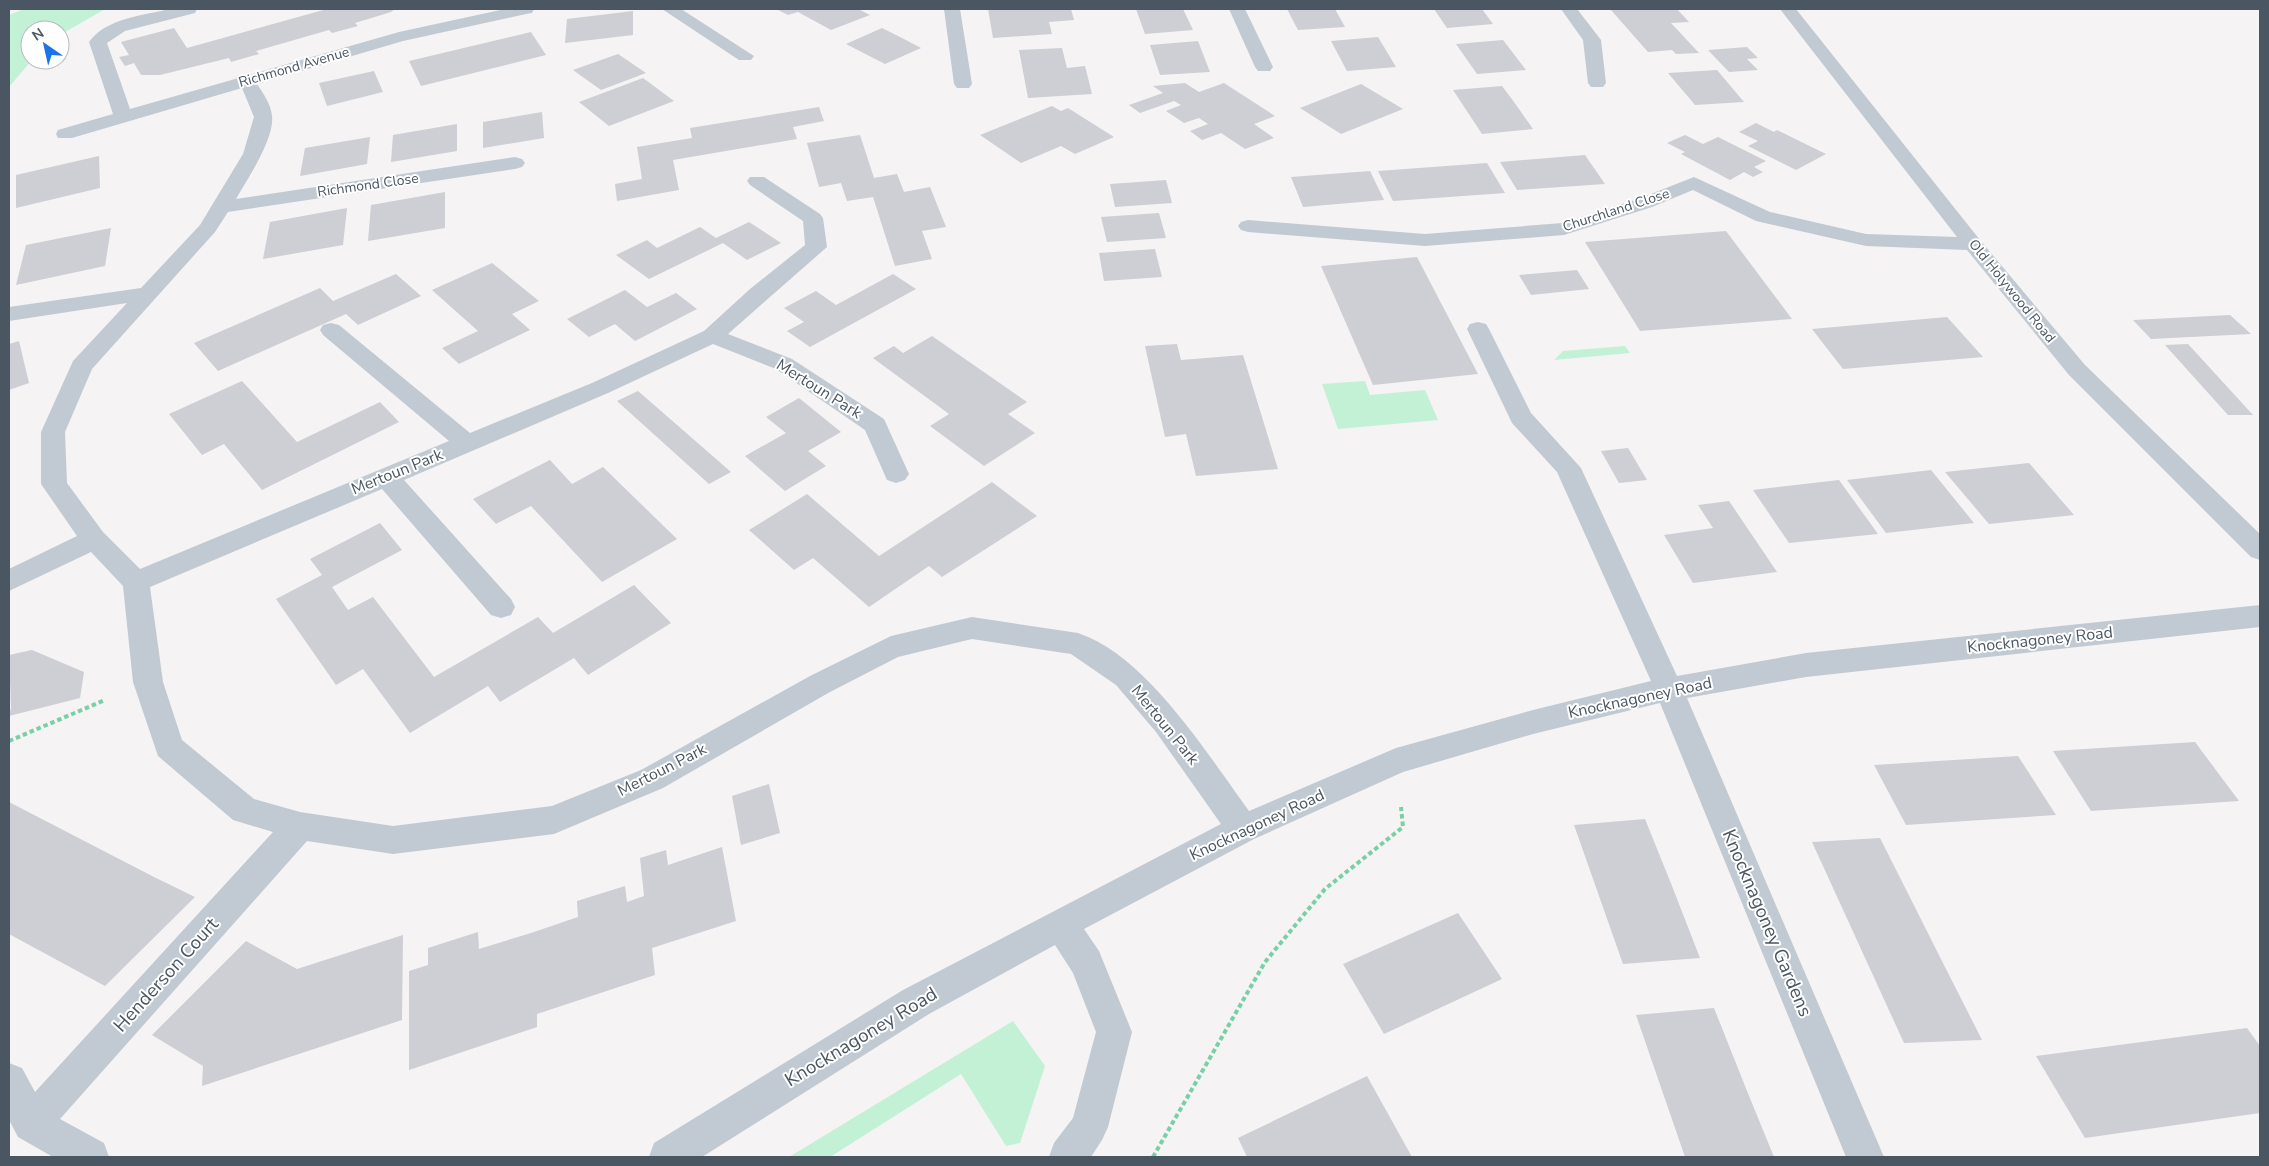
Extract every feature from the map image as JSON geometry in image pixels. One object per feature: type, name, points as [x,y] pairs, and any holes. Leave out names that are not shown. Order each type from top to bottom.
[{"type":"street","points":[[123,116],[98,42],[119,27],[189,9]]},
{"type":"street","name":"Richmond Avenue","points":[[65,134],[399,37],[467,15],[526,9]]},
{"type":"street","points":[[670,9],[745,56]]},
{"type":"street","points":[[952,9],[963,84]]},
{"type":"street","points":[[1237,9],[1264,67]]},
{"type":"street","points":[[1569,9],[1592,40],[1597,83]]},
{"type":"street","name":"Old Holywood Road","points":[[1788,9],[1973,244],[2077,370],[2260,550]]},
{"type":"street","points":[[136,582],[94,539],[54,484],[53,432],[82,366],[208,228],[253,154],[264,117],[256,96],[246,81]]},
{"type":"street","name":"Richmond Close","points":[[221,207],[515,163]]},
{"type":"street","name":"Mertoun Park","points":[[757,181],[813,218],[816,247],[758,294],[712,336],[600,388],[136,582],[148,682],[169,748],[244,810],[300,826],[393,840],[554,820],[652,779],[820,684],[891,647],[972,628],[1078,644],[1126,677],[1167,723],[1243,829]]},
{"type":"street","name":"Churchland Close","points":[[1248,226],[1425,240],[1564,229],[1645,203],[1694,183],[1763,217],[1857,238],[1973,244]]},
{"type":"street","points":[[9,314],[149,293]]},
{"type":"street","name":"Knocknagoney Gardens","points":[[1478,329],[1521,417],[1568,468],[1669,689],[1865,1157]]},
{"type":"street","points":[[331,330],[467,444]]},
{"type":"street","name":"Mertoun Park","points":[[712,336],[784,364],[875,425],[896,474]]},
{"type":"street","points":[[386,477],[502,607]]},
{"type":"street","points":[[9,581],[94,539]]},
{"type":"street","name":"Knocknagoney Road","points":[[668,1157],[756,1100],[916,1002],[1060,924],[1243,829],[1396,761],[1533,722],[1669,689],[1806,666],[2260,616]]},
{"type":"street","name":"Henderson Court","points":[[90,1157],[18,1109],[300,826]]},
{"type":"street","points":[[1060,924],[1087,963],[1114,1032],[1089,1127],[1068,1157]]},
{"type":"path","points":[[9,741],[148,682]]},
{"type":"path","points":[[1153,1157],[1265,962],[1324,889],[1403,827],[1396,761]]},
{"type":"green space","points":[[24,9],[105,9],[70,29],[70,20],[20,20],[20,70],[23,70],[9,87],[9,15]]},
{"type":"green space","points":[[1625,346],[1630,353],[1554,360],[1563,351]]},
{"type":"green space","points":[[1365,381],[1370,395],[1425,390],[1438,420],[1338,429],[1322,384]]},
{"type":"green space","points":[[1013,1021],[1045,1066],[1020,1143],[1006,1146],[961,1074],[830,1157],[789,1157]]},
{"type":"building","points":[[327,9],[395,9],[391,12],[355,23],[358,26],[332,33],[329,30],[256,51],[259,54],[231,62],[229,58],[160,75],[141,75],[134,63],[125,66],[119,57],[129,55],[121,42],[174,28],[187,48]]},
{"type":"building","points":[[776,9],[858,9],[870,15],[831,30],[798,12],[788,15]]},
{"type":"building","points":[[988,9],[1071,9],[1074,20],[1049,22],[1052,34],[993,38]]},
{"type":"building","points":[[1136,9],[1183,9],[1193,30],[1145,34]]},
{"type":"building","points":[[1287,9],[1335,9],[1345,27],[1298,30]]},
{"type":"building","points":[[1434,9],[1482,9],[1493,24],[1447,28]]},
{"type":"building","points":[[1677,9],[1689,22],[1671,23],[1699,53],[1676,54],[1672,50],[1648,52],[1611,10]]},
{"type":"building","points":[[633,11],[633,35],[565,43],[567,19]]},
{"type":"building","points":[[882,28],[921,48],[885,64],[846,44]]},
{"type":"building","points":[[531,32],[546,55],[421,86],[409,61]]},
{"type":"building","points":[[1378,37],[1396,67],[1347,71],[1331,41]]},
{"type":"building","points":[[1503,40],[1526,70],[1477,74],[1456,44]]},
{"type":"building","points":[[1198,41],[1210,72],[1160,75],[1150,45]]},
{"type":"building","points":[[1747,47],[1758,58],[1747,59],[1758,70],[1729,72],[1708,50]]},
{"type":"building","points":[[1062,48],[1067,68],[1085,66],[1092,94],[1028,98],[1019,50]]},
{"type":"building","points":[[618,54],[646,73],[601,90],[573,70]]},
{"type":"building","points":[[1717,70],[1744,102],[1695,105],[1668,73]]},
{"type":"building","points":[[374,71],[383,92],[327,106],[319,83]]},
{"type":"building","points":[[643,78],[674,101],[609,126],[579,102]]},
{"type":"building","points":[[1185,83],[1199,92],[1224,83],[1275,116],[1254,124],[1274,138],[1245,149],[1221,133],[1202,140],[1190,131],[1208,124],[1199,118],[1184,123],[1166,111],[1181,105],[1174,101],[1140,113],[1129,105],[1163,93],[1153,86]]},
{"type":"building","points":[[1361,84],[1403,109],[1341,134],[1300,108]]},
{"type":"building","points":[[1502,86],[1533,129],[1482,134],[1453,90]]},
{"type":"building","points":[[1052,106],[1061,111],[1068,108],[1114,137],[1075,154],[1061,146],[1021,163],[980,135]]},
{"type":"building","points":[[819,107],[824,121],[793,127],[797,139],[673,160],[679,190],[617,201],[615,184],[642,179],[637,147],[692,138],[690,128]]},
{"type":"building","points":[[542,112],[544,138],[483,148],[483,122]]},
{"type":"building","points":[[1756,123],[1774,132],[1777,130],[1826,154],[1796,170],[1748,146],[1758,141],[1739,132]]},
{"type":"building","points":[[457,124],[457,151],[391,162],[393,135]]},
{"type":"building","points":[[860,135],[874,178],[897,174],[904,192],[930,187],[946,227],[922,231],[932,259],[895,266],[873,197],[847,201],[841,183],[819,187],[807,143]]},
{"type":"building","points":[[1685,135],[1703,144],[1718,137],[1766,161],[1754,167],[1763,172],[1753,177],[1744,172],[1730,180],[1681,154],[1685,152],[1667,143]]},
{"type":"building","points":[[370,137],[367,164],[300,176],[305,148]]},
{"type":"building","points":[[1585,155],[1605,184],[1517,190],[1500,162]]},
{"type":"building","points":[[99,156],[100,188],[16,208],[16,175]]},
{"type":"building","points":[[1487,163],[1505,193],[1393,201],[1378,171]]},
{"type":"building","points":[[1370,171],[1384,200],[1303,207],[1291,177]]},
{"type":"building","points":[[1166,180],[1172,203],[1115,207],[1110,184]]},
{"type":"building","points":[[445,192],[445,228],[368,241],[371,205]]},
{"type":"building","points":[[347,208],[343,245],[263,259],[270,222]]},
{"type":"building","points":[[1159,213],[1166,238],[1107,242],[1101,217]]},
{"type":"building","points":[[749,222],[781,243],[747,260],[723,243],[649,279],[616,255],[647,240],[657,248],[700,227],[716,238]]},
{"type":"building","points":[[111,228],[105,266],[16,285],[26,245]]},
{"type":"building","points":[[1726,231],[1792,319],[1640,331],[1585,242]]},
{"type":"building","points":[[1155,249],[1162,277],[1104,281],[1099,253]]},
{"type":"building","points":[[1417,257],[1478,374],[1373,385],[1321,266]]},
{"type":"building","points":[[492,263],[539,301],[512,314],[530,330],[459,364],[442,348],[478,331],[432,290]]},
{"type":"building","points":[[1577,270],[1589,289],[1531,295],[1519,275]]},
{"type":"building","points":[[396,274],[421,296],[358,325],[346,314],[218,371],[194,343],[320,288],[333,301]]},
{"type":"building","points":[[893,274],[916,289],[810,347],[787,331],[804,322],[784,308],[816,291],[836,305]]},
{"type":"building","points":[[625,290],[647,307],[676,293],[697,309],[635,341],[615,324],[589,337],[567,319]]},
{"type":"building","points":[[2230,315],[2251,334],[2151,339],[2133,320]]},
{"type":"building","points":[[1947,317],[1983,357],[1843,369],[1812,329]]},
{"type":"building","points":[[932,336],[1027,402],[1008,414],[1035,433],[984,466],[930,426],[949,414],[873,358],[894,346],[903,353]]},
{"type":"building","points":[[19,341],[29,383],[9,390],[9,344]]},
{"type":"building","points":[[1177,344],[1181,360],[1243,355],[1278,469],[1196,476],[1186,434],[1165,437],[1145,346]]},
{"type":"building","points":[[2188,344],[2253,415],[2228,415],[2165,345]]},
{"type":"building","points":[[242,381],[297,442],[380,402],[399,422],[262,490],[224,444],[202,455],[169,414]]},
{"type":"building","points":[[638,391],[731,472],[709,484],[617,401]]},
{"type":"building","points":[[799,398],[841,432],[808,451],[826,466],[785,491],[745,456],[786,433],[766,417]]},
{"type":"building","points":[[1628,448],[1647,480],[1619,483],[1601,451]]},
{"type":"building","points":[[550,460],[572,484],[603,467],[677,539],[602,582],[531,506],[496,524],[473,499]]},
{"type":"building","points":[[2029,463],[2074,515],[1989,524],[1945,472]]},
{"type":"building","points":[[1931,470],[1974,523],[1886,533],[1847,480]]},
{"type":"building","points":[[1839,480],[1878,534],[1789,543],[1753,490]]},
{"type":"building","points":[[992,482],[1037,516],[942,577],[929,566],[869,607],[813,558],[794,570],[749,530],[807,494],[879,556]]},
{"type":"building","points":[[1729,501],[1777,572],[1693,583],[1664,535],[1713,528],[1698,505]]},
{"type":"building","points":[[380,523],[402,550],[332,587],[348,610],[373,597],[434,677],[538,617],[553,633],[634,585],[671,623],[588,675],[574,658],[500,702],[488,686],[410,733],[363,669],[336,685],[276,599],[322,575],[310,559]]},
{"type":"building","points":[[32,650],[84,672],[80,698],[9,716],[11,708],[9,655]]},
{"type":"building","points":[[2195,742],[2239,801],[2091,811],[2053,751]]},
{"type":"building","points":[[2018,756],[2056,815],[1906,825],[1874,765]]},
{"type":"building","points":[[769,784],[780,833],[741,845],[732,796]]},
{"type":"building","points":[[9,802],[195,897],[105,986],[9,934]]},
{"type":"building","points":[[1645,819],[1700,958],[1623,964],[1574,825]]},
{"type":"building","points":[[1880,838],[1982,1040],[1904,1043],[1812,842]]},
{"type":"building","points":[[722,847],[736,921],[652,948],[655,975],[537,1014],[537,1027],[409,1070],[409,971],[428,965],[428,948],[478,932],[479,949],[531,933],[578,917],[577,901],[625,886],[627,902],[644,896],[640,858],[666,850],[668,865]]},
{"type":"building","points":[[1458,913],[1502,979],[1384,1034],[1343,964]]},
{"type":"building","points":[[403,935],[402,1020],[202,1086],[203,1066],[152,1035],[246,941],[297,969]]},
{"type":"building","points":[[1714,1008],[1774,1157],[1685,1157],[1636,1015]]},
{"type":"building","points":[[2247,1028],[2260,1046],[2260,1113],[2085,1138],[2036,1056]]},
{"type":"building","points":[[1367,1076],[1412,1157],[1247,1157],[1238,1138]]}]
